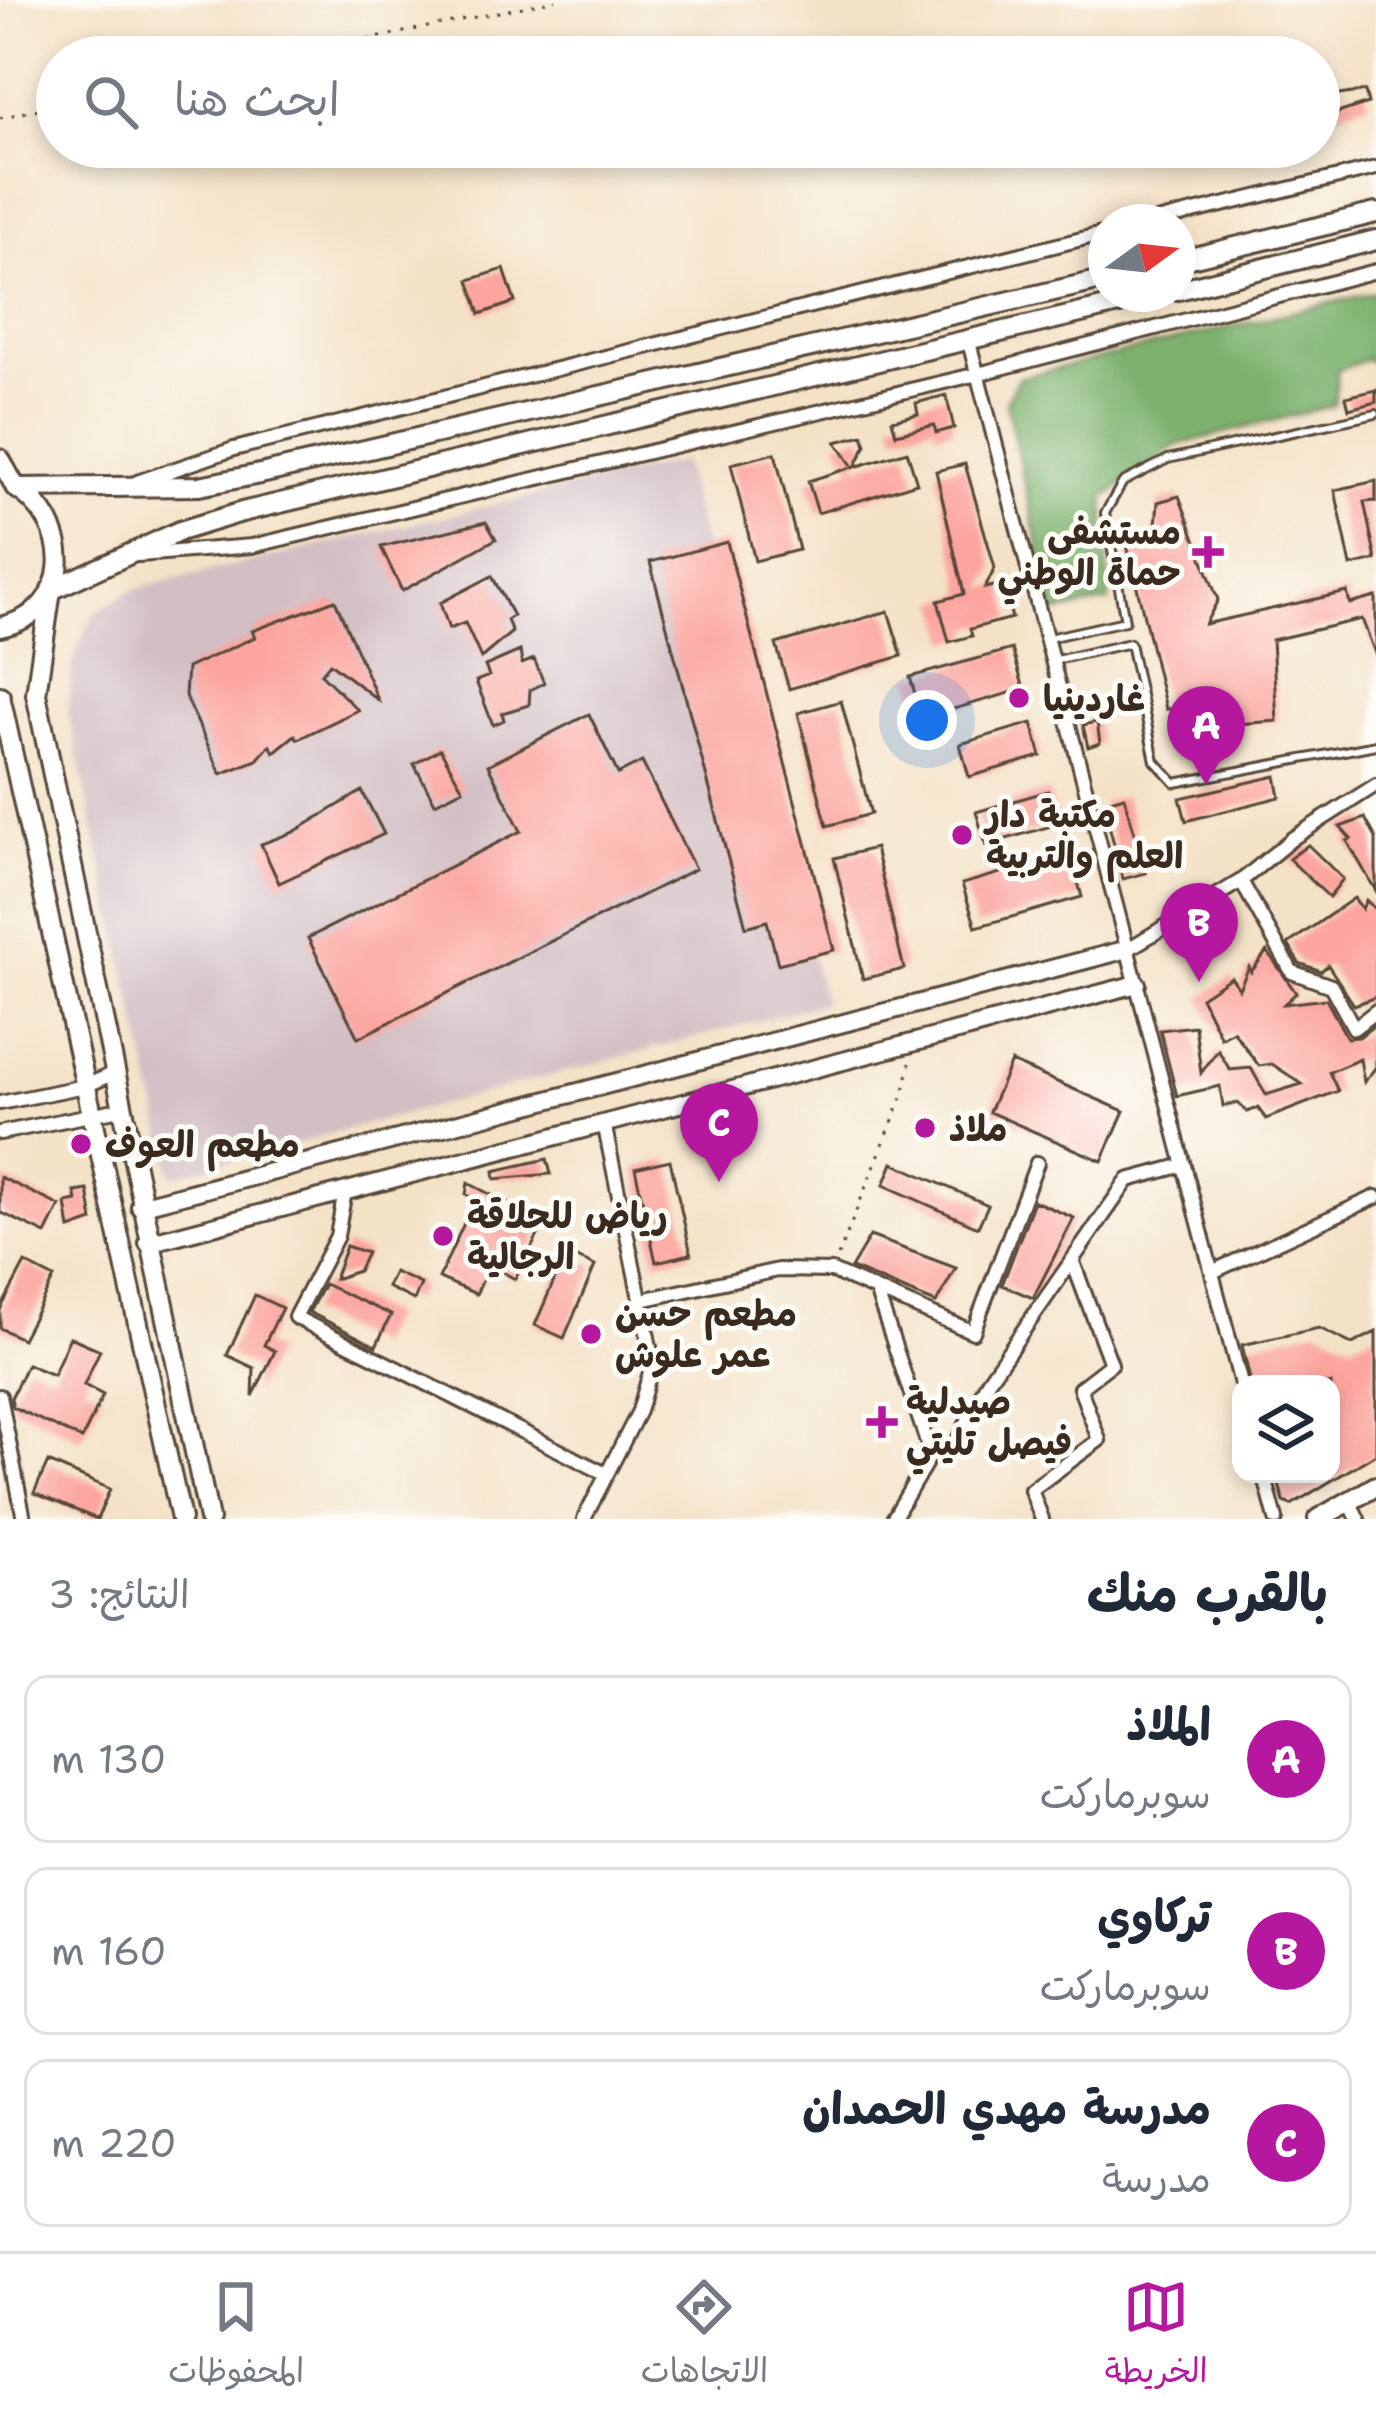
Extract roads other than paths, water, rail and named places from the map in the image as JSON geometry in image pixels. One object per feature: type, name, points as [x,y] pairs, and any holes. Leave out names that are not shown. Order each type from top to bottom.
[{"type":"main road","points":[[1196,257],[1376,213]]},
{"type":"main road","points":[[1196,286],[1376,241]]},
{"type":"main road","points":[[8,485],[200,486],[1088,283]]},
{"type":"main road","points":[[0,627],[36,610],[51,590],[180,531],[242,512],[1088,312]]},
{"type":"main road","points":[[0,459],[8,485],[35,500],[58,540],[59,566],[51,590],[36,694],[209,1519]]},
{"type":"main road","points":[[0,696],[181,1519]]},
{"type":"main road","points":[[140,1205],[1128,949]]},
{"type":"main road","points":[[148,1243],[1137,984]]},
{"type":"main road","points":[[1318,1519],[1353,1510],[1376,1486]]},
{"type":"street","points":[[1196,212],[1376,168]]},
{"type":"street","points":[[117,489],[234,449],[1088,237]]},
{"type":"street","points":[[126,556],[252,547],[978,374],[1376,271]]},
{"type":"street","points":[[969,341],[1239,1375]]},
{"type":"street","points":[[1128,949],[1241,881],[1293,838],[1376,785]]},
{"type":"street","points":[[1241,881],[1292,972],[1331,986],[1354,1028],[1376,1011]]},
{"type":"street","points":[[0,1103],[86,1086],[113,1074]]},
{"type":"street","points":[[0,1133],[120,1109]]},
{"type":"street","points":[[584,1519],[639,1411],[653,1362],[604,1123]]},
{"type":"street","points":[[642,1300],[778,1270],[832,1271],[973,1332],[1037,1162]]},
{"type":"street","points":[[893,1519],[931,1454],[954,1448],[988,1382],[1074,1265],[1128,1180],[1184,1165]]},
{"type":"street","points":[[345,1191],[337,1236],[295,1317],[604,1473]]},
{"type":"street","points":[[1212,1272],[1376,1198]]},
{"type":"street","points":[[1042,1519],[1031,1490],[1099,1440],[1080,1388],[1111,1364],[1074,1265]]},
{"type":"street","points":[[877,1290],[931,1454]]},
{"type":"street","points":[[0,1396],[24,1519]]},
{"type":"street","points":[[1266,1483],[1276,1519]]},
{"type":"lane","points":[[1047,638],[1125,621],[1105,513],[1123,482],[1168,459],[1376,414]]},
{"type":"lane","points":[[1052,661],[1130,643],[1155,761],[1175,783],[1376,745]]},
{"type":"place","name":"مستشفى حماة الوطني","points":[[1208,552]]},
{"type":"place","name":"غاردينيا","points":[[1019,698]]},
{"type":"place","name":"الملاذ","points":[[1206,785]]},
{"type":"place","name":"مكتبة دار العلم والتربية","points":[[962,835]]},
{"type":"place","name":"تركاوي","points":[[1199,982]]},
{"type":"place","name":"ملاذ","points":[[925,1128]]},
{"type":"place","name":"مطعم العوف","points":[[81,1144]]},
{"type":"place","name":"مدرسة مهدي الحمدان","points":[[719,1182]]},
{"type":"place","name":"رياض للحلاقة الرجالية","points":[[443,1236]]},
{"type":"place","name":"مطعم حسن عمر علوش","points":[[591,1334]]},
{"type":"place","name":"صيدلية فيصل تليتي","points":[[882,1422]]}]
